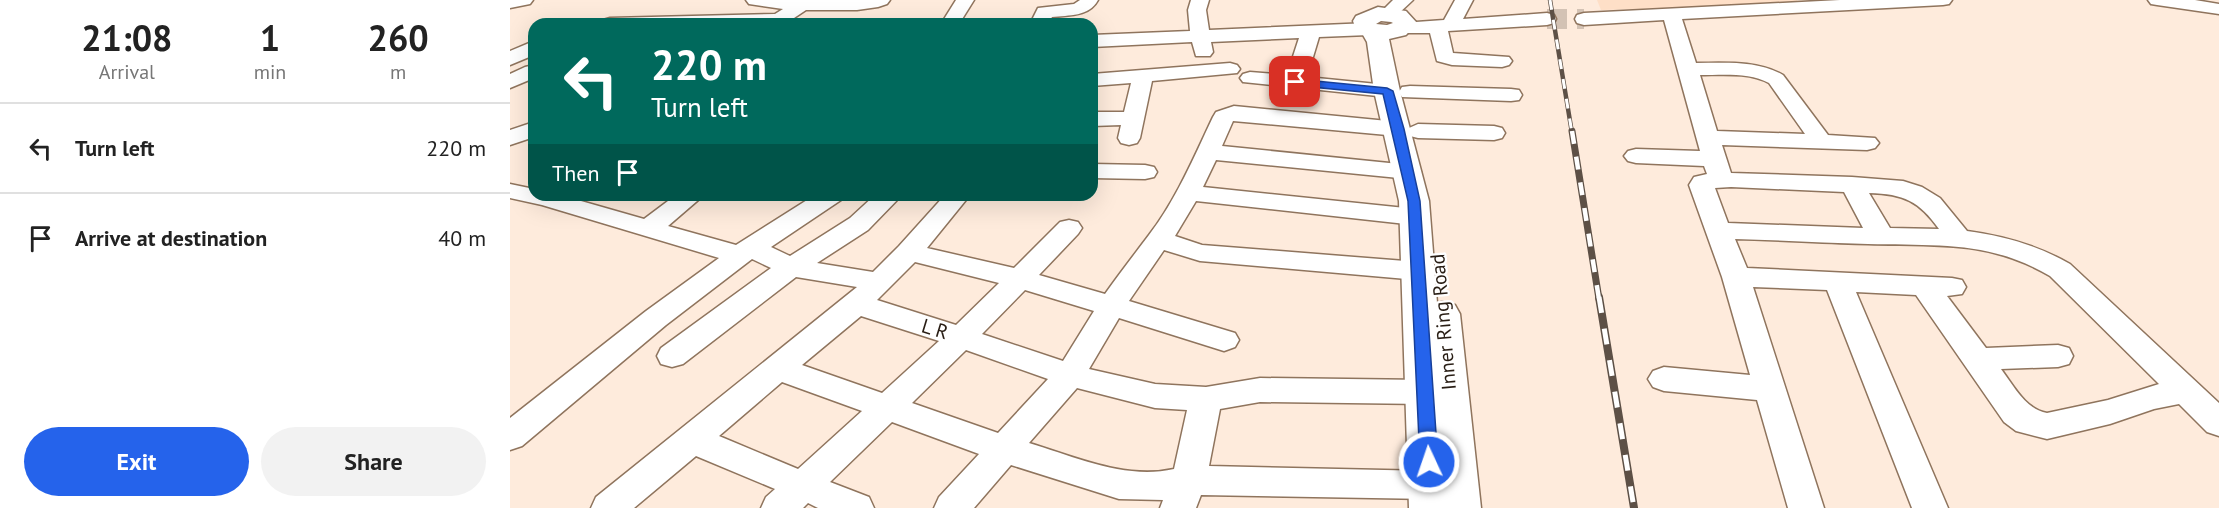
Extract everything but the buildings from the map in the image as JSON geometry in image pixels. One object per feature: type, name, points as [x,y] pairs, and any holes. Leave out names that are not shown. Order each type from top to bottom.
[{"type":"main road","name":"Inner Ring Road","points":[[1385,17],[1408,130],[1433,201],[1459,508]]},
{"type":"main road","name":"Inner Ring Road","points":[[1408,130],[1431,497]]},
{"type":"street","points":[[510,3],[524,0]]},
{"type":"street","points":[[756,0],[854,5],[874,4],[881,0]]},
{"type":"street","points":[[954,18],[964,0]]},
{"type":"street","points":[[1036,17],[1052,11],[1078,9],[1087,4],[1089,0]]},
{"type":"street","points":[[1200,0],[1197,10],[1207,35],[1206,71]]},
{"type":"street","points":[[1464,0],[1446,24],[1444,57],[1452,60],[1502,61]]},
{"type":"street","points":[[1587,0],[1611,14]]},
{"type":"street","points":[[1736,8],[1671,14],[1578,17],[1736,8],[1933,0]]},
{"type":"street","points":[[2157,0],[2219,9]]},
{"type":"street","points":[[782,18],[804,3]]},
{"type":"street","points":[[1671,14],[1715,159],[1701,185],[1736,277],[1806,508]]},
{"type":"street","points":[[1207,35],[1385,17],[1446,24],[1545,18]]},
{"type":"street","points":[[1098,41],[1311,31],[1385,17]]},
{"type":"street","points":[[1295,82],[1311,31]]},
{"type":"street","points":[[510,59],[528,50]]},
{"type":"street","points":[[1098,79],[1230,69]]},
{"type":"street","points":[[1688,69],[1757,71],[1769,74],[1776,79],[1822,142]]},
{"type":"street","points":[[510,72],[528,71]]},
{"type":"street","points":[[510,82],[528,73]]},
{"type":"street","points":[[1098,120],[1131,128],[1143,75]]},
{"type":"street","points":[[1250,78],[1349,88],[1511,95]]},
{"type":"street","points":[[1313,163],[1349,88]]},
{"type":"street","points":[[952,508],[1070,375],[1112,305],[1146,254],[1159,240],[1189,190],[1224,117],[1233,113],[1408,130],[1494,133]]},
{"type":"street","points":[[510,118],[528,127]]},
{"type":"street","points":[[510,138],[528,131]]},
{"type":"street","points":[[1715,159],[1793,141],[1867,143]]},
{"type":"street","points":[[1793,141],[1817,183]]},
{"type":"street","points":[[1208,152],[1409,172]]},
{"type":"street","points":[[1636,156],[1715,159],[1817,183],[1901,187],[1922,195],[1932,203],[1959,239]]},
{"type":"street","points":[[1098,171],[1145,172]]},
{"type":"street","points":[[1852,184],[1881,236]]},
{"type":"street","points":[[510,190],[528,194]]},
{"type":"street","points":[[1189,190],[1207,196],[1415,217]]},
{"type":"street","points":[[554,201],[647,229],[746,251],[791,267],[879,282]]},
{"type":"street","points":[[647,229],[684,201]]},
{"type":"street","points":[[510,437],[656,318],[746,251],[819,201]]},
{"type":"street","points":[[672,356],[791,267],[859,224],[884,201]]},
{"type":"street","points":[[609,508],[856,304],[909,252],[953,201]]},
{"type":"street","points":[[791,496],[1021,279],[1069,228]]},
{"type":"street","points":[[1719,231],[1959,239],[2026,250],[2060,270],[2219,423]]},
{"type":"street","points":[[1159,240],[1200,253],[1418,271]]},
{"type":"street","points":[[909,252],[1021,279],[1224,340]]},
{"type":"street","points":[[1736,277],[1939,286],[1978,359],[2016,413],[2033,424],[2047,426],[2068,422],[2185,391]]},
{"type":"street","points":[[1837,282],[1930,508]]},
{"type":"street","name":"L R","points":[[856,304],[961,336],[1070,375],[1155,396],[1206,399],[1260,390],[1425,392]]},
{"type":"street","points":[[1978,359],[2058,356]]},
{"type":"street","points":[[779,369],[889,406],[1004,449],[1119,485],[1162,486],[1183,494],[1431,497]]},
{"type":"street","points":[[1664,379],[1770,389]]},
{"type":"street","points":[[1183,494],[1206,399]]},
{"type":"street","points":[[691,439],[791,496],[856,508]]},
{"type":"shaded area","points":[[1597,0],[1797,0],[1797,5],[1601,10]]},
{"type":"tunnel","points":[[1547,19],[1584,19]]},
{"type":"railway","points":[[1550,0],[1572,133]]},
{"type":"railway","points":[[1572,131],[1599,299]]},
{"type":"railway","points":[[1599,297],[1634,508]]},
{"type":"route","points":[[1295,82],[1387,91],[1409,172],[1414,201],[1429,462]]}]
